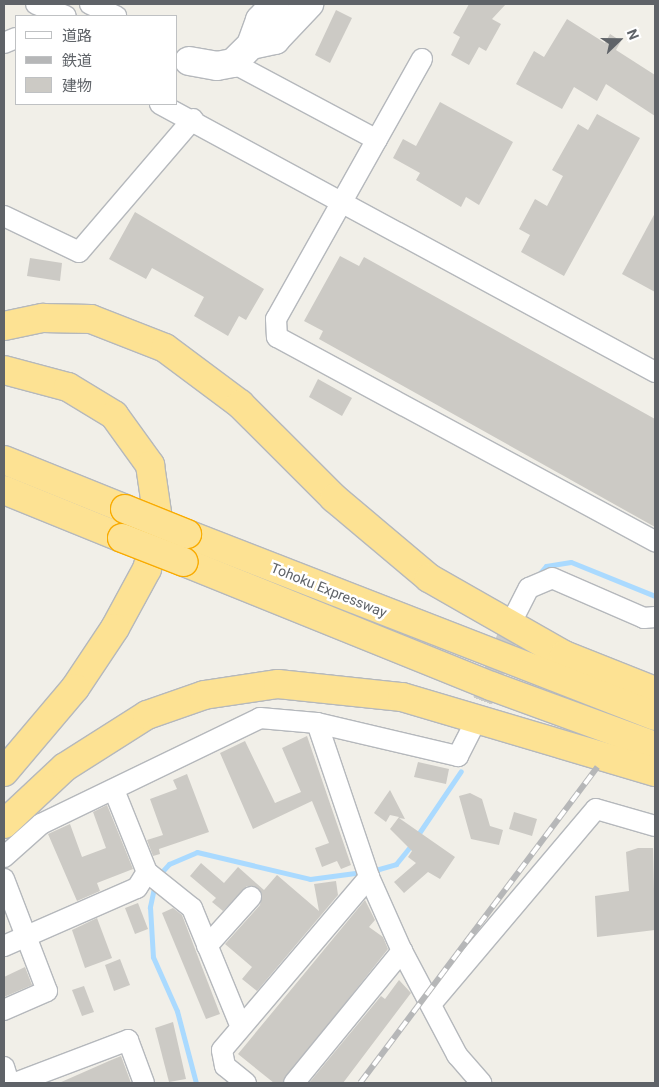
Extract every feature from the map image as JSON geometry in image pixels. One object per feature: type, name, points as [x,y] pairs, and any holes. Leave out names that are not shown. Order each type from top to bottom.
[{"type":"highway","points":[[4,326],[43,318],[91,320],[165,348],[240,404],[334,498],[429,578],[564,654],[655,691]]},
{"type":"highway","points":[[4,370],[68,387],[114,415],[150,465],[158,526],[147,569],[116,628],[75,688],[4,772]]},
{"type":"highway","name":"Tohoku Expressway","points":[[4,460],[187,534],[655,716]]},
{"type":"highway","name":"Tohoku Expressway","points":[[4,490],[491,686],[655,746]]},
{"type":"highway","points":[[4,824],[65,767],[147,715],[204,695],[278,684],[402,697],[655,772]]},
{"type":"street","points":[[36,4],[64,15]]},
{"type":"street","points":[[90,4],[114,15]]},
{"type":"street","points":[[242,54],[260,20],[275,4]]},
{"type":"street","points":[[181,57],[217,66],[275,40],[310,4]]},
{"type":"street","points":[[242,54],[376,140]]},
{"type":"street","points":[[422,59],[276,319],[277,337],[655,541]]},
{"type":"street","points":[[162,105],[193,119],[343,200],[655,372]]},
{"type":"street","points":[[4,216],[78,252],[193,119]]},
{"type":"street","points":[[516,613],[530,588],[552,578],[644,618],[655,617]]},
{"type":"street","points":[[4,857],[42,824],[260,718],[317,722],[458,756],[472,730]]},
{"type":"street","points":[[317,722],[369,877],[402,950],[432,1004],[457,1055],[481,1083]]},
{"type":"street","points":[[114,790],[147,872],[189,903],[240,1025]]},
{"type":"street","points":[[432,1004],[596,809],[655,826]]},
{"type":"street","points":[[4,946],[137,888],[147,872]]},
{"type":"street","points":[[246,1083],[222,1059],[222,1050],[240,1025],[369,877]]},
{"type":"street","points":[[4,879],[47,991],[4,1010]]},
{"type":"street","points":[[207,946],[251,897]]},
{"type":"street","points":[[294,1083],[402,950]]},
{"type":"street","points":[[15,1083],[128,1040],[144,1083]]},
{"type":"street","points":[[4,1067],[9,1083]]},
{"type":"building","points":[[469,4],[506,4],[492,19],[501,24],[486,51],[479,47],[469,65],[451,55],[460,37],[453,33]]},
{"type":"building","points":[[336,10],[352,18],[330,63],[315,55]]},
{"type":"building","points":[[567,19],[605,43],[610,34],[621,41],[616,50],[655,75],[655,116],[606,84],[597,101],[574,87],[562,109],[516,84],[534,51],[544,57]]},
{"type":"building","points":[[440,102],[513,142],[479,205],[466,197],[461,207],[416,180],[420,173],[393,158],[403,139],[416,146]]},
{"type":"building","points":[[597,114],[640,138],[564,276],[521,252],[530,235],[519,229],[535,199],[547,206],[563,176],[552,170],[578,124],[588,130]]},
{"type":"building","points":[[135,212],[264,289],[246,320],[239,316],[228,336],[194,316],[204,297],[152,268],[146,279],[109,259]]},
{"type":"building","points":[[655,213],[655,292],[622,274]]},
{"type":"building","points":[[340,256],[359,266],[364,257],[655,419],[655,527],[319,339],[323,331],[304,321]]},
{"type":"building","points":[[30,258],[62,263],[60,281],[27,276]]},
{"type":"building","points":[[318,379],[352,398],[342,416],[309,397]]},
{"type":"building","points":[[307,736],[351,865],[341,869],[337,861],[322,867],[315,848],[329,843],[312,801],[253,829],[220,753],[245,741],[275,803],[301,792],[282,748]]},
{"type":"building","points":[[418,762],[449,769],[446,784],[414,777]]},
{"type":"building","points":[[187,774],[209,832],[159,849],[160,854],[153,856],[147,840],[163,835],[150,799],[177,789],[173,780]]},
{"type":"building","points":[[390,790],[405,819],[399,818],[455,857],[440,879],[428,872],[404,893],[394,882],[416,863],[408,857],[412,851],[390,829],[399,817],[390,815],[386,822],[374,813]]},
{"type":"building","points":[[470,793],[482,799],[490,826],[503,830],[499,845],[471,839],[459,796]]},
{"type":"building","points":[[107,805],[133,869],[97,883],[100,891],[77,901],[48,834],[70,824],[82,857],[106,848],[93,812]]},
{"type":"building","points":[[514,812],[537,819],[532,836],[509,829]]},
{"type":"building","points":[[638,848],[653,848],[655,930],[597,937],[595,896],[629,891],[626,852]]},
{"type":"building","points":[[201,863],[224,883],[238,867],[264,890],[277,875],[319,911],[314,884],[336,881],[338,895],[257,991],[242,979],[252,967],[225,944],[260,905],[262,893],[247,886],[223,911],[212,902],[216,898],[190,876]]},
{"type":"building","points":[[365,900],[375,920],[369,927],[383,937],[388,949],[282,1083],[274,1083],[238,1054]]},
{"type":"building","points":[[138,903],[148,929],[135,934],[125,908]]},
{"type":"building","points":[[173,908],[182,915],[220,1014],[206,1019],[162,913]]},
{"type":"building","points":[[97,918],[112,958],[85,968],[72,930]]},
{"type":"building","points":[[120,959],[130,985],[114,991],[105,965]]},
{"type":"building","points":[[25,967],[32,985],[4,997],[4,977]]},
{"type":"building","points":[[399,980],[411,993],[343,1083],[309,1083],[381,996],[385,999]]},
{"type":"building","points":[[84,986],[94,1012],[82,1016],[72,990]]},
{"type":"building","points":[[173,1022],[186,1079],[169,1082],[155,1028]]},
{"type":"building","points":[[121,1056],[131,1083],[59,1083],[109,1061]]},
{"type":"waterway","points":[[540,573],[546,566],[571,562],[655,596]]},
{"type":"waterway","points":[[417,836],[461,771]]},
{"type":"waterway","points":[[372,871],[396,864],[412,844]]},
{"type":"waterway","points":[[159,875],[169,864],[197,852],[310,879],[363,872]]},
{"type":"waterway","points":[[155,883],[150,907],[153,957],[177,1011],[196,1083]]},
{"type":"tunnel","points":[[472,729],[516,613]]},
{"type":"railway","points":[[360,1083],[597,767]]}]
